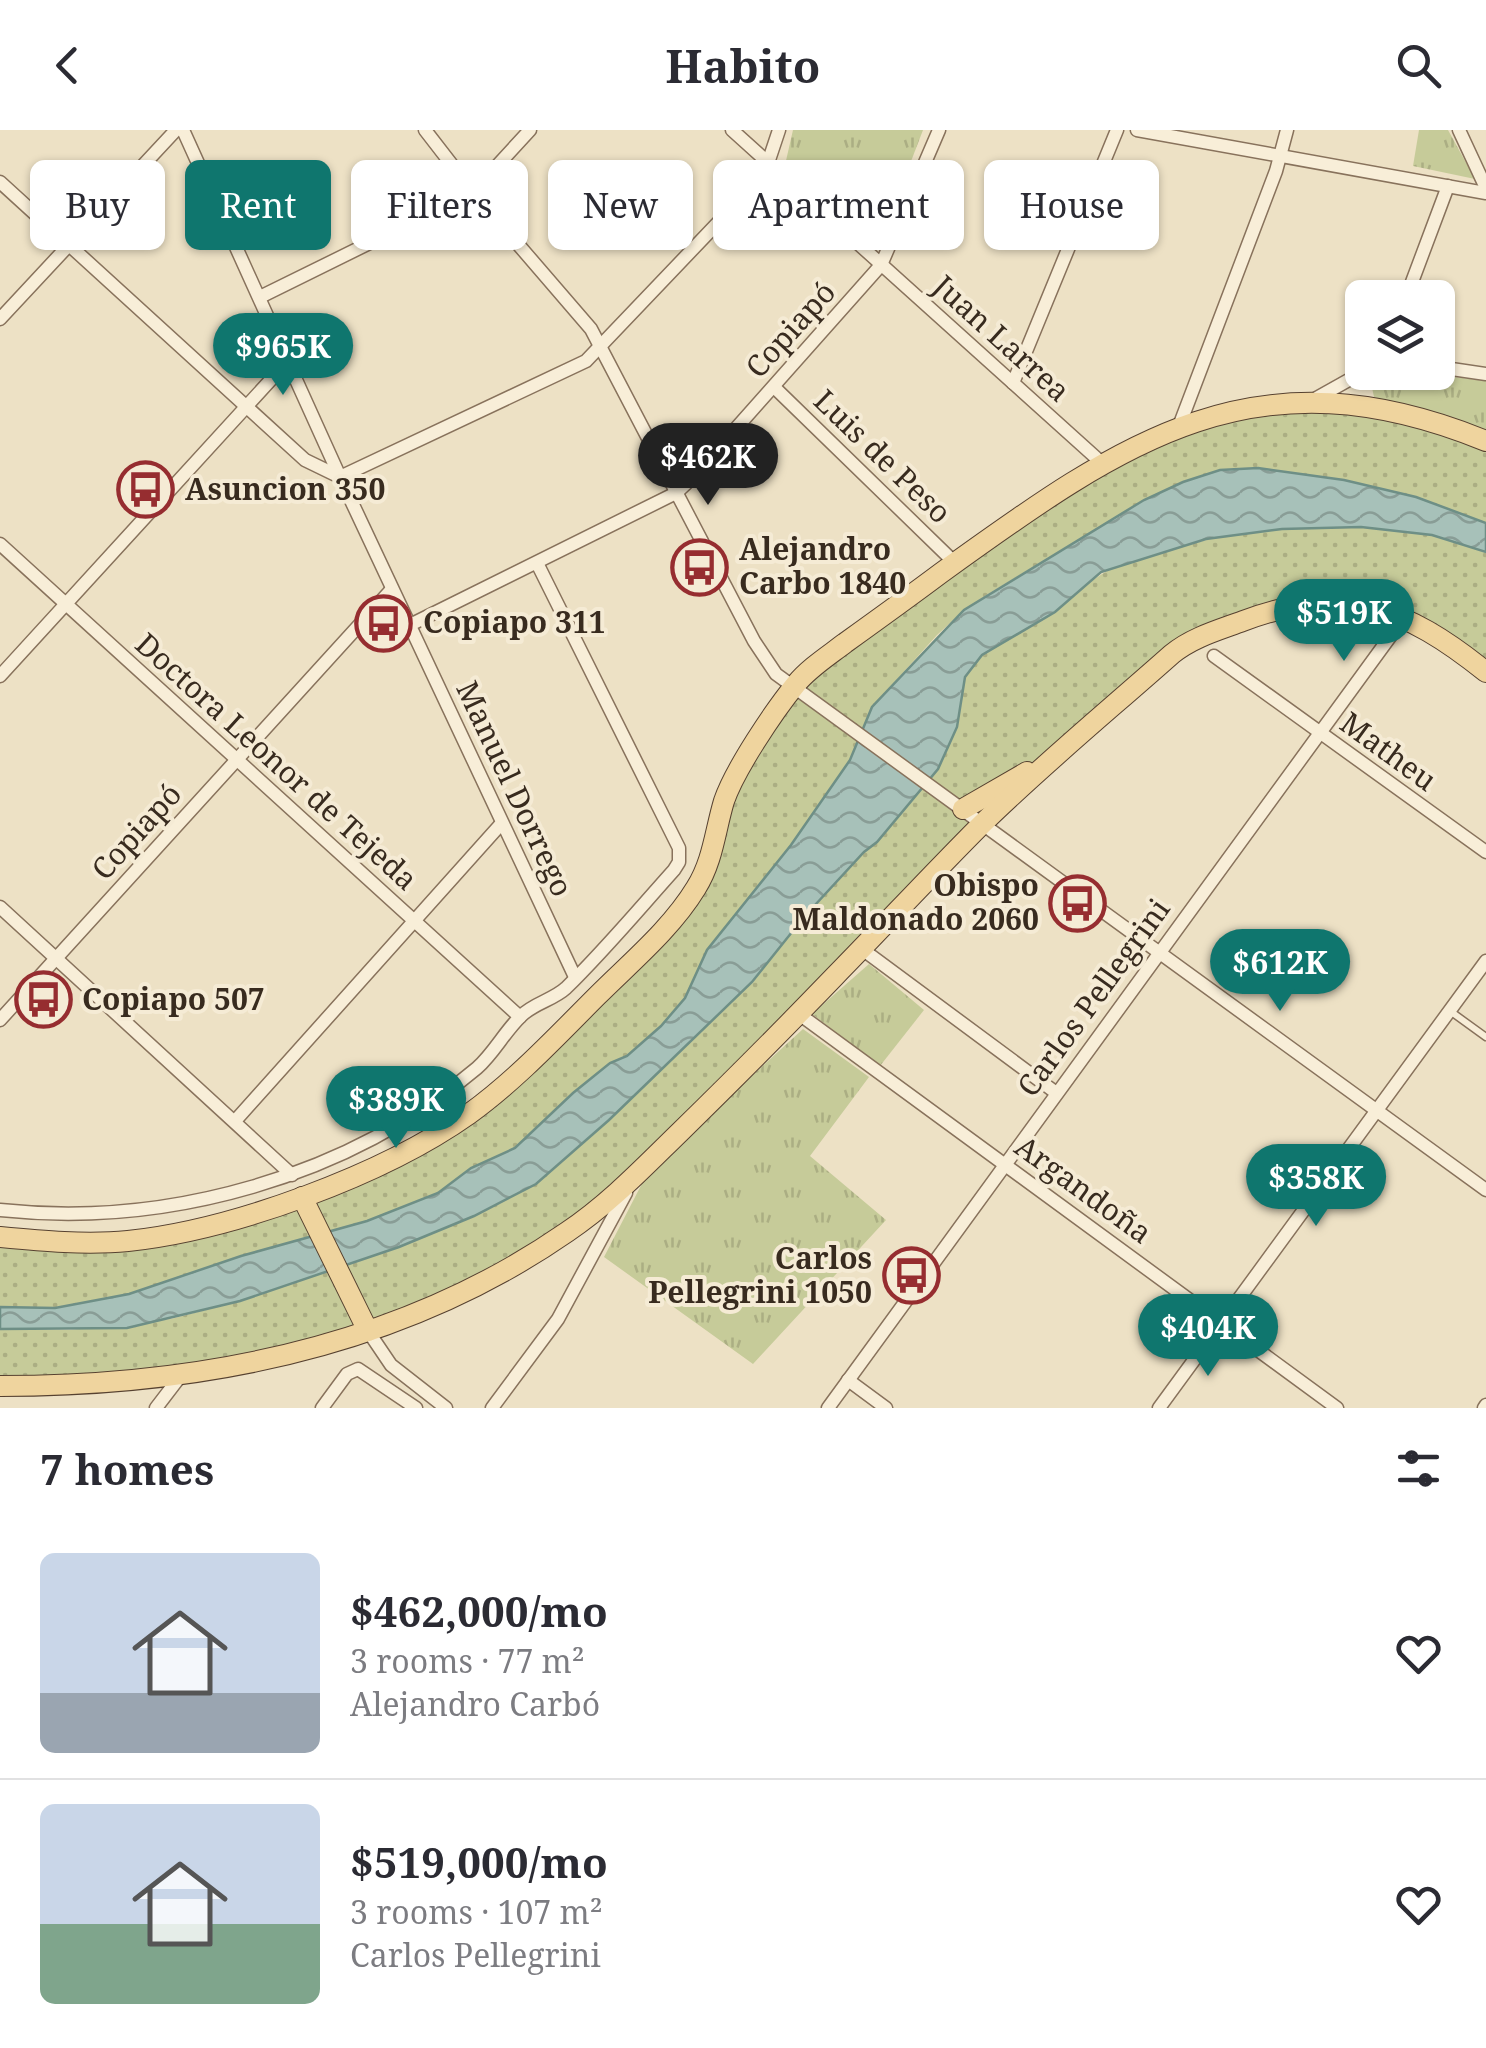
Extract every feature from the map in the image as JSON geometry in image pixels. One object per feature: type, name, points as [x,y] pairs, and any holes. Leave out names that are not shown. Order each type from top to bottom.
[{"type":"main road","points":[[0,1238],[124,1241],[214,1226],[302,1197],[426,1141],[472,1112],[533,1059],[669,923],[705,872],[723,804],[733,782],[793,687],[812,668],[955,564],[1142,442],[1240,409],[1313,400],[1399,412],[1486,441]]},
{"type":"main road","points":[[0,1386],[111,1384],[288,1356],[364,1324],[438,1302],[533,1254],[588,1217],[644,1167],[799,1014],[983,823],[1172,654],[1201,637],[1266,613],[1318,602],[1368,606],[1447,642],[1486,672]]},
{"type":"main road","points":[[955,803],[1059,754]]},
{"type":"main road","points":[[302,1197],[364,1324]]},
{"type":"street","points":[[150,160],[179,130]]},
{"type":"street","name":"Manuel Dorrego","points":[[179,130],[575,977]]},
{"type":"street","points":[[424,130],[448,160]]},
{"type":"street","points":[[502,160],[530,130]]},
{"type":"street","name":"Juan Larrea","points":[[732,130],[765,160]]},
{"type":"street","points":[[769,160],[779,130]]},
{"type":"street","name":"Copiapó","points":[[410,624],[676,493],[881,265],[938,130]]},
{"type":"street","points":[[1013,384],[1117,130]]},
{"type":"street","points":[[1137,130],[1486,190]]},
{"type":"street","points":[[1178,428],[1287,130]]},
{"type":"street","points":[[1459,130],[1486,190]]},
{"type":"street","points":[[0,182],[30,210]]},
{"type":"street","points":[[1413,280],[1448,186]]},
{"type":"street","points":[[72,250],[305,460],[340,478],[586,361],[713,228]]},
{"type":"street","points":[[0,319],[64,250]]},
{"type":"street","points":[[260,297],[355,250]]},
{"type":"street","points":[[523,250],[602,347],[764,660],[815,704],[1486,1190]]},
{"type":"street","name":"Juan Larrea","points":[[864,250],[1103,464]]},
{"type":"street","points":[[0,676],[288,360]]},
{"type":"street","points":[[1455,369],[1486,374]]},
{"type":"street","points":[[1313,400],[1345,382]]},
{"type":"street","name":"Luis de Peso","points":[[774,386],[955,564]]},
{"type":"street","name":"Doctora Leonor de Tejeda","points":[[0,544],[520,1017]]},
{"type":"street","points":[[0,1210],[63,1212],[168,1205],[292,1175],[339,1156],[407,1121],[482,1064],[532,1006],[564,990],[679,862],[679,848],[536,563]]},
{"type":"street","name":"Copiapó","points":[[0,1020],[392,589]]},
{"type":"street","name":"Carlos Pellegrini","points":[[828,1408],[1403,619]]},
{"type":"street","name":"Matheu","points":[[1214,656],[1486,852]]},
{"type":"street","points":[[235,1121],[501,824]]},
{"type":"street","points":[[0,907],[292,1175]]},
{"type":"street","points":[[862,949],[1055,1092]]},
{"type":"street","points":[[1159,1408],[1486,961]]},
{"type":"street","name":"Argandoña","points":[[799,1014],[1336,1408]]},
{"type":"street","points":[[492,1408],[558,1319],[619,1202],[644,1167]]},
{"type":"street","points":[[364,1324],[391,1366],[446,1408]]},
{"type":"street","points":[[322,1408],[347,1374],[358,1369],[416,1408]]},
{"type":"street","points":[[156,1408],[182,1374]]},
{"type":"street","points":[[848,1380],[886,1408]]},
{"type":"lane","points":[[1449,1010],[1486,1037]]},
{"type":"green space","points":[[793,130],[923,130],[912,160],[786,160]]},
{"type":"green space","points":[[1419,130],[1448,130],[1475,179],[1413,166]]},
{"type":"green space","points":[[1455,377],[1486,381],[1486,433],[1374,397],[1372,390],[1455,390]]},
{"type":"green space","points":[[1313,400],[1486,441],[1486,523],[1458,515],[1183,482],[1144,500],[988,594],[937,635],[872,707],[850,760],[791,845],[707,950],[685,998],[627,1056],[610,1063],[573,1093],[515,1148],[471,1168],[438,1193],[367,1221],[241,1256],[129,1294],[55,1308],[0,1307],[0,1237],[57,1242],[214,1226],[453,1124],[684,905],[723,805],[793,687],[1123,452]]},
{"type":"green space","points":[[1361,527],[1432,535],[1486,552],[1486,672],[1466,656],[1346,602],[1201,637],[1059,754],[712,1101],[533,1253],[288,1356],[0,1386],[0,1329],[70,1330],[171,1319],[240,1301],[399,1247],[474,1216],[536,1184],[752,983],[804,917],[877,842],[938,769],[961,706],[965,677],[982,655],[1055,612],[1079,589],[1116,565],[1228,534]]},
{"type":"green space","points":[[869,964],[924,1010],[880,1066],[812,1014]]},
{"type":"green space","points":[[803,1029],[869,1077],[810,1156],[886,1220],[753,1364],[604,1257],[649,1170]]},
{"type":"water","points":[[1258,468],[1344,480],[1416,497],[1486,523],[1486,552],[1432,535],[1361,527],[1282,529],[1206,539],[1101,572],[1055,612],[982,655],[965,677],[957,727],[938,769],[877,842],[804,917],[752,982],[609,1120],[536,1184],[474,1216],[399,1247],[240,1301],[127,1328],[0,1329],[0,1307],[55,1308],[129,1294],[241,1256],[367,1221],[438,1193],[471,1168],[515,1148],[573,1093],[610,1063],[627,1056],[661,1026],[685,998],[707,950],[791,845],[850,760],[872,707],[964,610],[1144,500],[1220,470]]},
{"type":"place","name":"Asuncion 350","points":[[146,490]]},
{"type":"place","name":"Alejandro Carbo 1840","points":[[700,567]]},
{"type":"place","name":"Copiapo 311","points":[[384,623]]},
{"type":"place","name":"Obispo Maldonado 2060","points":[[1078,903]]},
{"type":"place","name":"Copiapo 507","points":[[43,1000]]},
{"type":"place","name":"Carlos Pellegrini 1050","points":[[911,1276]]}]
